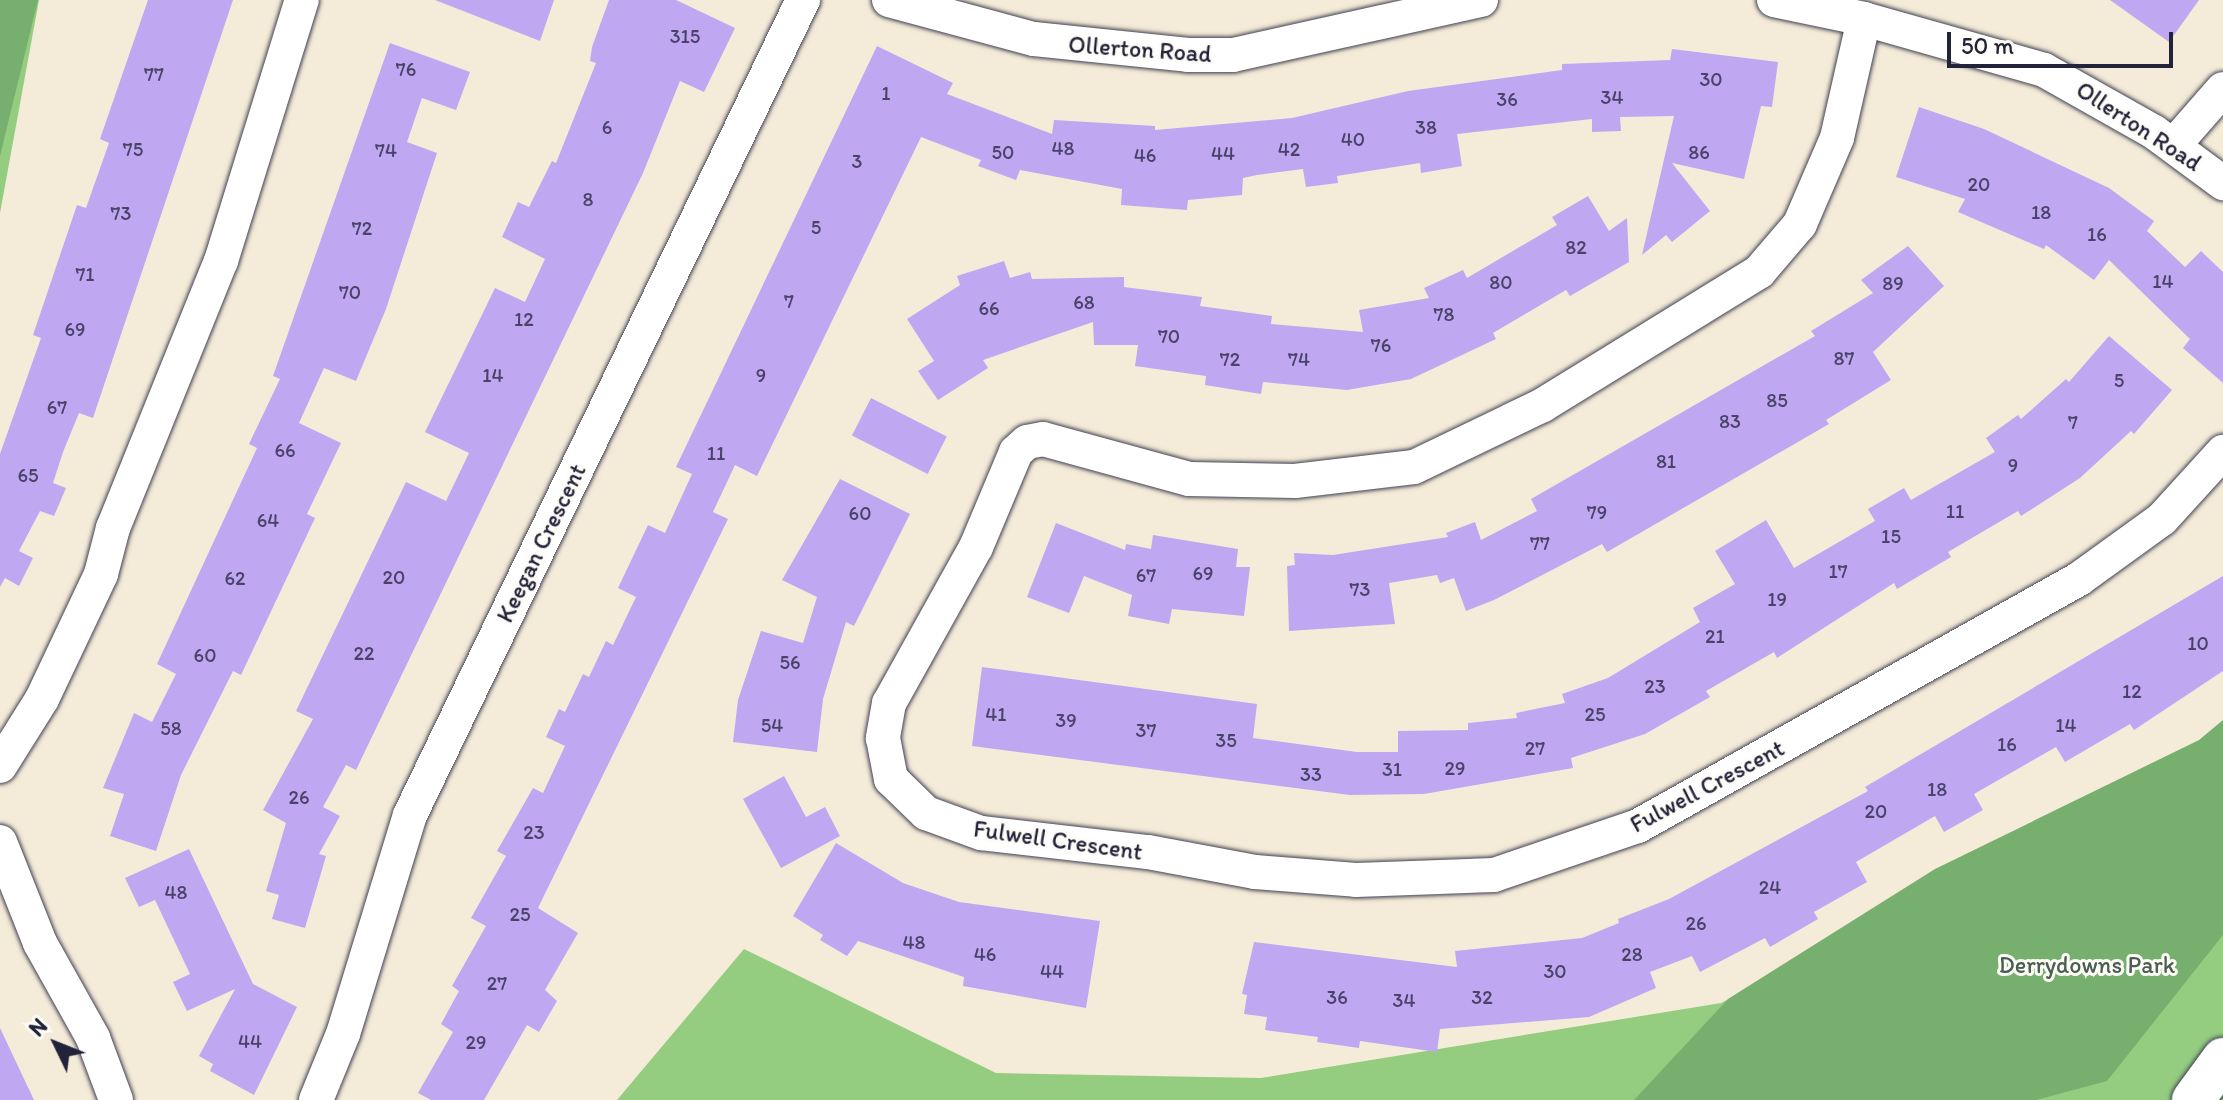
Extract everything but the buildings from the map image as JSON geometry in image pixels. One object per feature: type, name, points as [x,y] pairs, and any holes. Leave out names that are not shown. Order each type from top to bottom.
[{"type":"street","points":[[0,766],[42,699],[101,574],[113,528],[221,261],[302,0]]},
{"type":"street","name":"Keegan Crescent","points":[[316,1100],[343,1034],[410,815],[803,0]]},
{"type":"street","name":"Ollerton Road","points":[[889,0],[1034,39],[1140,53],[1233,55],[1338,14],[1481,0]]},
{"type":"street","name":"Ollerton Road","points":[[1774,0],[1864,19],[2044,70],[2174,145],[2223,183]]},
{"type":"street","name":"Fulwell Crescent","points":[[1864,19],[1837,138],[1800,224],[1759,272],[1543,405],[1414,467],[1295,481],[1189,479],[1043,439],[1027,442],[1016,452],[976,547],[889,703],[883,738],[891,779],[926,813],[981,833],[1148,852],[1255,872],[1356,880],[1494,875],[1638,826],[2079,579],[2162,519],[2223,452]]},
{"type":"street","points":[[2174,145],[2223,89]]},
{"type":"street","points":[[0,842],[40,943],[93,1038],[116,1100]]},
{"type":"street","points":[[2193,1100],[2223,1059]]},
{"type":"green space","points":[[0,0],[39,0],[0,213]]},
{"type":"green space","points":[[0,0],[38,0],[0,156]]},
{"type":"green space","points":[[2223,720],[2223,935],[2107,1081],[2036,1100],[1634,1100],[1728,999],[1935,869],[2199,740]]},
{"type":"green space","name":"Derrydowns Park","points":[[2223,738],[2223,1100],[617,1100],[744,949],[996,1073],[1261,1078],[1721,1003],[1899,914]]}]
